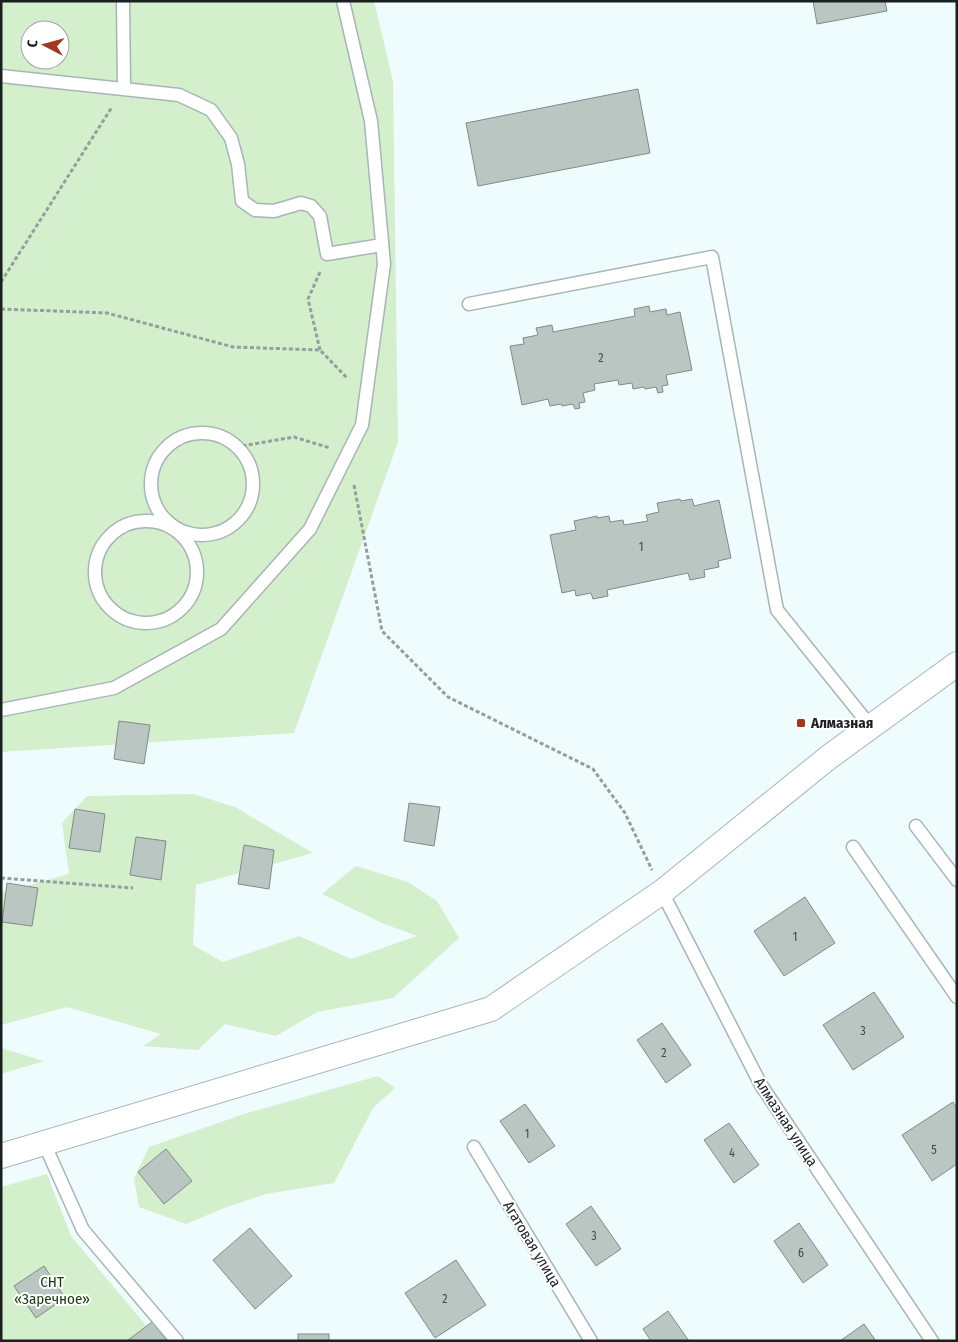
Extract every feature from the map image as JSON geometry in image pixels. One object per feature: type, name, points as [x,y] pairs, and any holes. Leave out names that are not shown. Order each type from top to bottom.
[{"type":"street","points":[[1,1156],[491,1009],[662,892],[829,757],[957,664]]},
{"type":"lane","points":[[123,1],[124,88]]},
{"type":"lane","points":[[1,710],[114,688],[221,630],[310,529],[362,425],[384,264],[371,121],[343,1]]},
{"type":"lane","points":[[1,76],[179,95],[211,110],[231,138],[238,164],[242,201],[255,210],[274,211],[301,203],[311,206],[320,216],[327,254],[382,245]]},
{"type":"lane","points":[[469,304],[712,257],[777,610],[871,727]]},
{"type":"lane","points":[[236,446],[212,434],[192,434],[173,442],[158,457],[151,476],[152,496],[160,515],[175,529],[188,544],[195,561],[196,580],[190,598],[178,612],[160,622],[139,624],[120,617],[104,603],[95,584],[95,564],[102,545],[117,530],[135,522],[156,522],[175,529],[196,535],[216,534],[235,524],[247,510],[253,492],[252,473],[244,456],[236,446]]},
{"type":"lane","points":[[916,826],[957,880]]},
{"type":"lane","points":[[853,847],[957,997]]},
{"type":"lane","name":"Алмазная улица","points":[[662,892],[761,1085],[932,1341]]},
{"type":"lane","points":[[44,1143],[83,1230],[176,1341]]},
{"type":"lane","name":"Агатовая улица","points":[[474,1147],[591,1341]]},
{"type":"path","points":[[1,282],[124,88]]},
{"type":"path","points":[[327,254],[308,299],[320,350],[366,398]]},
{"type":"path","points":[[1,309],[107,312],[234,347],[320,350]]},
{"type":"path","points":[[236,446],[294,437],[348,453],[382,631],[448,697],[593,769],[625,813],[662,892]]},
{"type":"path","points":[[1,878],[132,888]]},
{"type":"green space","points":[[1,1],[374,1],[393,81],[398,442],[294,733],[1,752]]},
{"type":"green space","points":[[193,794],[235,807],[313,853],[196,885],[193,945],[223,962],[299,936],[351,959],[417,936],[382,923],[322,894],[356,866],[408,882],[437,901],[459,938],[393,998],[317,1012],[276,1036],[225,1024],[198,1050],[143,1046],[161,1034],[67,1007],[1,1025],[1,893],[69,874],[62,823],[87,796]]},
{"type":"green space","points":[[1,1048],[44,1061],[1,1074]]},
{"type":"green space","points":[[378,1076],[395,1088],[373,1108],[334,1183],[266,1194],[224,1208],[186,1224],[139,1207],[134,1178],[149,1147],[244,1114]]},
{"type":"green space","name":"СНТ «Заречное»","points":[[47,1174],[71,1236],[159,1341],[1,1341],[1,1187]]},
{"type":"building","points":[[813,1],[885,1],[887,11],[817,24]]},
{"type":"building","points":[[638,89],[650,153],[478,186],[466,123]]},
{"type":"building","points":[[649,306],[650,312],[666,309],[667,315],[680,312],[692,370],[666,375],[668,385],[662,386],[663,392],[658,393],[656,387],[633,389],[632,383],[619,385],[618,380],[594,384],[595,390],[583,393],[585,402],[579,403],[580,408],[575,409],[573,404],[550,406],[548,399],[522,405],[510,346],[524,344],[523,338],[538,335],[536,328],[552,325],[553,332],[635,316],[634,309]]},
{"type":"building","points":[[680,499],[681,501],[692,499],[694,506],[719,500],[731,558],[718,561],[719,567],[704,570],[705,577],[690,580],[688,573],[607,590],[608,596],[593,599],[591,593],[576,596],[575,590],[562,593],[550,535],[576,530],[574,521],[597,516],[597,518],[609,516],[610,522],[623,520],[624,525],[648,521],[646,515],[659,512],[657,503]]},
{"type":"building","points":[[119,721],[150,725],[144,764],[114,759]]},
{"type":"building","points":[[409,803],[440,807],[434,846],[404,841]]},
{"type":"building","points":[[75,809],[105,814],[100,852],[69,848]]},
{"type":"building","points":[[136,837],[166,841],[161,880],[130,875]]},
{"type":"building","points":[[244,845],[274,850],[269,889],[238,884]]},
{"type":"building","points":[[7,883],[38,888],[32,926],[2,922]]},
{"type":"building","points":[[805,897],[835,943],[784,976],[754,931]]},
{"type":"building","points":[[874,992],[904,1037],[853,1070],[823,1025]]},
{"type":"building","points":[[662,1023],[691,1065],[666,1083],[637,1040]]},
{"type":"building","points":[[953,1102],[957,1108],[957,1164],[932,1181],[902,1135]]},
{"type":"building","points":[[525,1104],[555,1146],[529,1163],[500,1121]]},
{"type":"building","points":[[729,1123],[759,1165],[734,1183],[704,1140]]},
{"type":"building","points":[[166,1149],[192,1181],[164,1204],[138,1172]]},
{"type":"building","points":[[591,1206],[621,1249],[596,1266],[566,1224]]},
{"type":"building","points":[[799,1223],[828,1265],[803,1283],[774,1241]]},
{"type":"building","points":[[250,1228],[292,1276],[255,1309],[213,1260]]},
{"type":"building","points":[[456,1260],[486,1305],[435,1338],[405,1293]]},
{"type":"building","points":[[44,1266],[65,1298],[36,1318],[14,1286]]},
{"type":"building","points":[[668,1311],[689,1341],[651,1341],[643,1329]]},
{"type":"building","points":[[152,1322],[167,1341],[127,1341]]},
{"type":"building","points":[[864,1324],[876,1341],[840,1341]]},
{"type":"building","points":[[298,1334],[329,1334],[329,1341],[298,1341]]},
{"type":"place","name":"Алмазная","points":[[801,723]]}]
